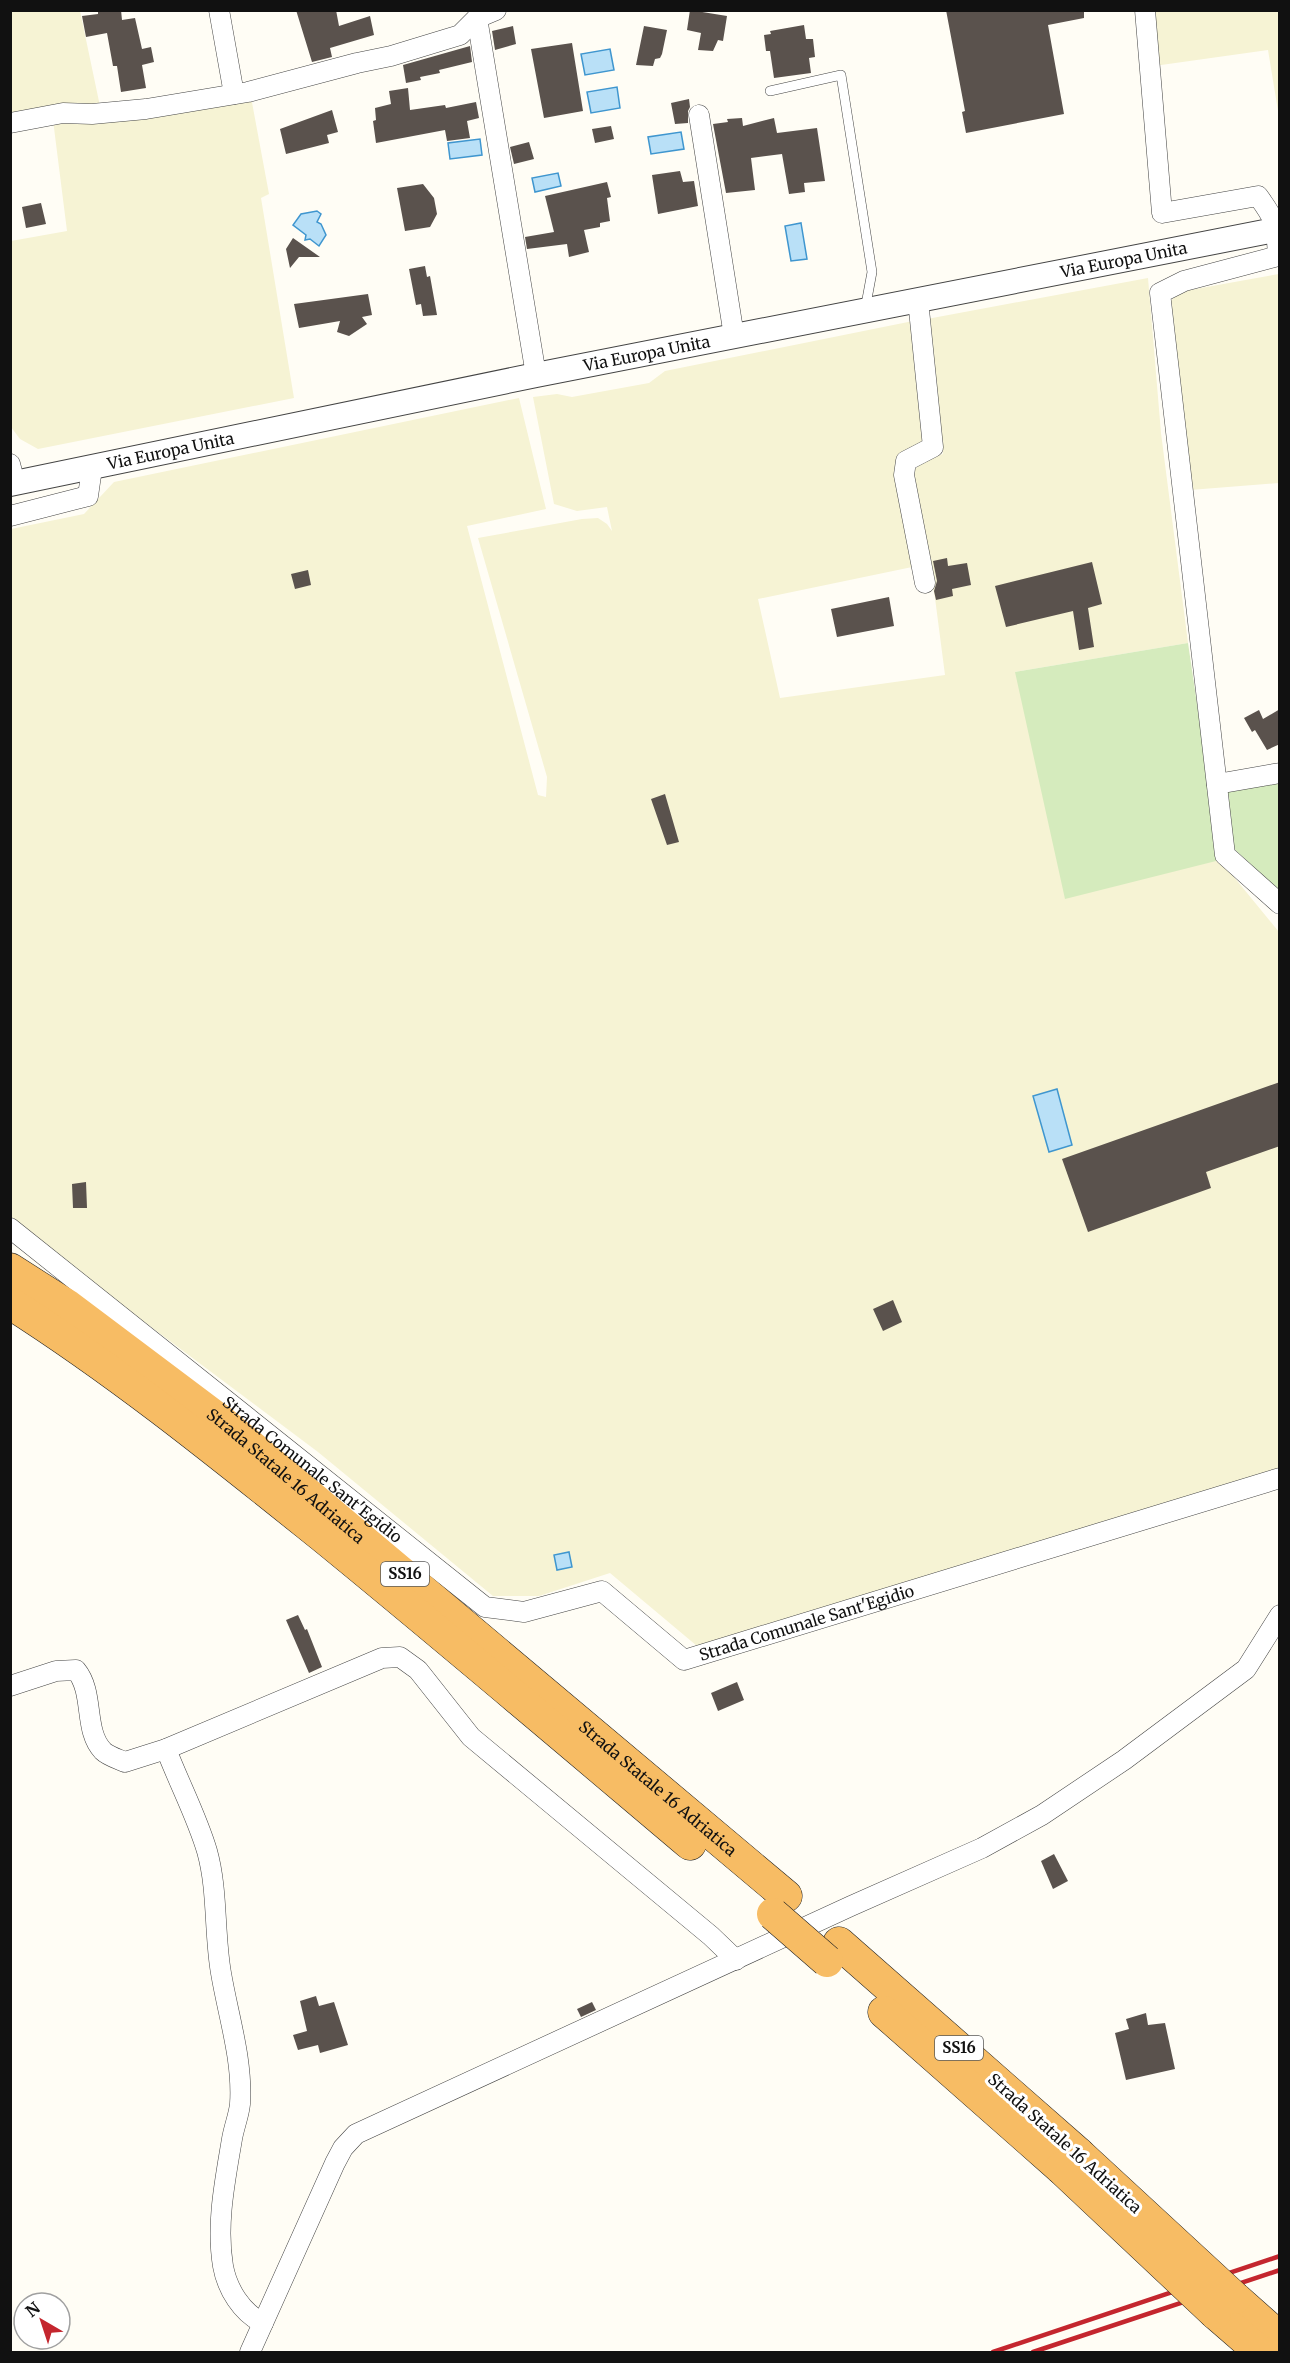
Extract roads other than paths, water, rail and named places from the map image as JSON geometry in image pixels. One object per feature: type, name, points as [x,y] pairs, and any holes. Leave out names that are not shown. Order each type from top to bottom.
[{"type":"highway","name":"Strada Statale 16 Adriatica","points":[[10,1269],[68,1306],[221,1421],[780,1905],[1070,2161],[1225,2306],[1260,2352]]},
{"type":"highway","name":"Strada Statale 16 Adriatica","points":[[10,1303],[57,1333],[206,1443],[780,1905]]},
{"type":"highway","name":"Strada Statale 16 Adriatica","points":[[1225,2306],[1280,2337]]},
{"type":"highway","points":[[1225,2306],[1243,2352]]},
{"type":"street","points":[[219,10],[234,94]]},
{"type":"street","points":[[1145,10],[1162,213],[1258,196],[1274,218],[1278,229],[1278,256],[1184,281],[1160,293],[1225,855],[1280,904]]},
{"type":"street","points":[[10,123],[63,113],[93,114],[136,110],[248,93],[460,36],[486,14]]},
{"type":"street","points":[[486,14],[536,375]]},
{"type":"street","points":[[699,115],[734,336]]},
{"type":"street","name":"Via Europa Unita","points":[[12,479],[92,468],[536,375],[1278,229]]},
{"type":"street","points":[[918,300],[933,447],[906,461],[904,475],[925,583]]},
{"type":"street","points":[[10,516],[88,496],[92,468]]},
{"type":"street","points":[[1217,784],[1280,773]]},
{"type":"street","name":"Strada Comunale Sant'Egidio","points":[[10,1228],[485,1607],[524,1612],[602,1591],[684,1660],[1280,1478]]},
{"type":"street","points":[[250,2352],[335,2163],[343,2148],[356,2134],[982,1848],[1042,1815],[1124,1760],[1246,1669],[1280,1615]]},
{"type":"street","points":[[10,1686],[56,1671],[76,1670],[84,1680],[93,1735],[104,1752],[125,1762],[166,1749],[382,1658],[400,1657],[418,1670],[471,1737],[711,1936],[736,1960]]},
{"type":"street","points":[[166,1749],[206,1850],[211,1870],[220,1970],[240,2072],[240,2105],[232,2137],[219,2228],[223,2267],[230,2290],[254,2319],[263,2323]]},
{"type":"lane","points":[[770,92],[841,75],[872,272],[867,299],[868,309]]},
{"type":"water","points":[[610,49],[614,70],[585,75],[581,54]]},
{"type":"water","points":[[617,87],[620,108],[591,113],[587,92]]},
{"type":"water","points":[[681,132],[684,149],[651,154],[648,137]]},
{"type":"water","points":[[480,139],[482,155],[450,159],[448,143]]},
{"type":"water","points":[[558,173],[561,186],[535,192],[532,178]]},
{"type":"water","points":[[317,211],[321,214],[317,222],[321,224],[326,235],[319,246],[310,239],[305,240],[306,235],[293,225],[301,214]]},
{"type":"water","points":[[801,223],[807,259],[791,261],[785,226]]},
{"type":"water","points":[[1057,1089],[1072,1145],[1049,1152],[1033,1096]]},
{"type":"water","points":[[569,1552],[572,1567],[557,1570],[554,1555]]},
{"type":"railway","points":[[993,2352],[1280,2256]]},
{"type":"railway","points":[[1033,2352],[1280,2270]]}]
